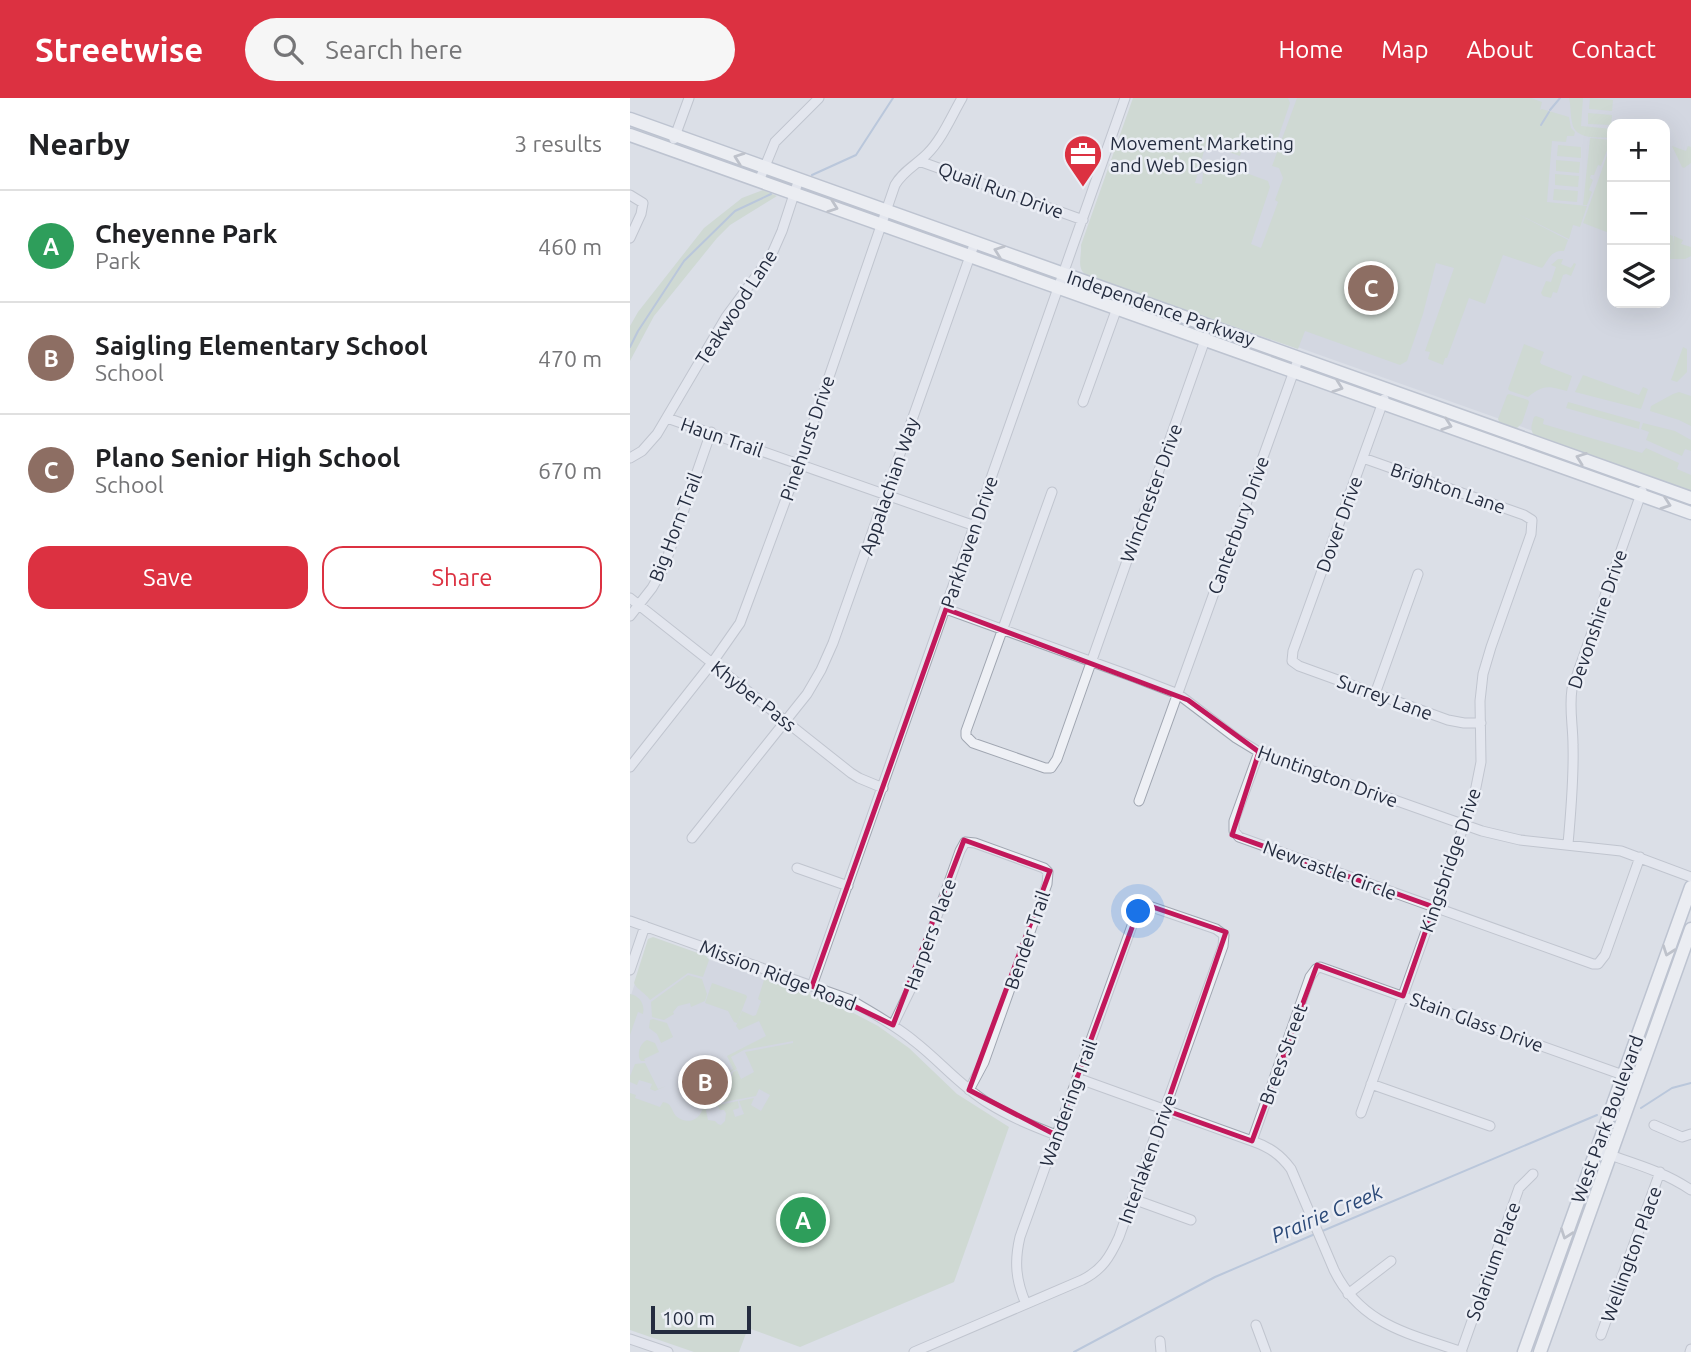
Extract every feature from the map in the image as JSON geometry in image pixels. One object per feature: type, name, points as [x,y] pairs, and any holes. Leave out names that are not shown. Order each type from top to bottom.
[{"type":"main road","name":"Independence Parkway","points":[[630,119],[1691,498]]},
{"type":"main road","name":"Independence Parkway","points":[[630,135],[1691,513]]},
{"type":"main road","name":"West Park Boulevard","points":[[1524,1352],[1691,887]]},
{"type":"main road","name":"West Park Boulevard","points":[[1540,1352],[1691,929]]},
{"type":"street","points":[[670,149],[689,98]]},
{"type":"street","points":[[759,181],[775,142],[819,98]]},
{"type":"street","name":"Pinehurst Drive","points":[[630,766],[712,663],[735,632],[745,613],[899,179],[935,145],[962,98]]},
{"type":"street","name":"Parkhaven Drive","points":[[812,986],[1125,98]]},
{"type":"street","name":"Quail Run Drive","points":[[919,161],[1083,220]]},
{"type":"street","name":"Teakwood Lane","points":[[630,458],[650,444],[726,317],[771,256],[799,179]]},
{"type":"street","points":[[630,195],[643,203],[630,238]]},
{"type":"street","name":"Appalachian Way","points":[[692,838],[807,694],[821,670],[833,643],[975,242]]},
{"type":"street","points":[[1083,402],[1122,294]]},
{"type":"street","name":"Winchester Drive","points":[[1003,629],[966,736],[974,743],[1051,768],[1210,325]]},
{"type":"street","name":"Canterbury Drive","points":[[1139,801],[1298,357]]},
{"type":"street","name":"Dover Drive","points":[[1292,661],[1293,651],[1388,388]]},
{"type":"street","name":"Haun Trail","points":[[667,418],[975,526]]},
{"type":"street","name":"Big Horn Trail","points":[[630,616],[652,588],[664,567],[711,432]]},
{"type":"street","name":"Brighton Lane","points":[[1363,458],[1532,520]]},
{"type":"street","name":"Devonshire Drive","points":[[1568,845],[1573,778],[1570,699],[1572,689],[1645,482]]},
{"type":"street","points":[[1003,629],[1052,492]]},
{"type":"street","name":"Kingsbridge Drive","points":[[1361,1113],[1474,797],[1482,746],[1481,687],[1485,667],[1531,534],[1532,520]]},
{"type":"street","points":[[1375,694],[1418,574]]},
{"type":"street","name":"Khyber Pass","points":[[630,598],[851,773],[883,788]]},
{"type":"street","name":"Huntington Drive","points":[[946,609],[1178,694],[1236,738],[1259,751],[1464,825],[1510,839],[1608,848],[1691,877]]},
{"type":"street","name":"Surrey Lane","points":[[1292,661],[1299,666],[1448,720],[1481,723]]},
{"type":"street","name":"Newcastle Circle","points":[[1259,751],[1234,821],[1236,835],[1593,964],[1598,964],[1605,955],[1640,857]]},
{"type":"street","name":"Harpers Place","points":[[893,1025],[914,984],[965,842]]},
{"type":"street","name":"Bender Trail","points":[[965,842],[1039,865],[1048,872],[984,1062],[969,1090]]},
{"type":"street","points":[[797,868],[848,886]]},
{"type":"street","name":"Wandering Trail","points":[[1026,1304],[1016,1275],[1017,1250],[1135,915],[1142,906]]},
{"type":"street","name":"Interlaken Drive","points":[[914,1352],[1082,1280],[1095,1273],[1112,1252],[1223,946],[1224,935],[1216,929],[1151,906],[1142,906]]},
{"type":"street","name":"Mission Ridge Road","points":[[630,921],[850,1000],[914,1040],[969,1090],[1009,1115],[1056,1135]]},
{"type":"street","points":[[630,970],[645,926]]},
{"type":"street","name":"Stain Glass Drive","points":[[1316,969],[1325,968],[1637,1080]]},
{"type":"street","name":"Brees Street","points":[[1252,1141],[1310,977],[1316,969]]},
{"type":"street","points":[[1077,1079],[1272,1150],[1285,1161],[1296,1178],[1334,1270],[1348,1294],[1364,1311],[1388,1325],[1461,1352]]},
{"type":"street","points":[[1371,1084],[1490,1126]]},
{"type":"street","points":[[1654,1125],[1682,1137],[1691,1134]]},
{"type":"street","points":[[1596,1150],[1672,1177],[1691,1190]]},
{"type":"street","name":"Wellington Place","points":[[1601,1335],[1660,1172]]},
{"type":"street","name":"Solarium Place","points":[[1461,1352],[1519,1188],[1532,1174]]},
{"type":"street","points":[[1133,1199],[1191,1220]]},
{"type":"street","points":[[1348,1294],[1391,1261]]},
{"type":"street","points":[[1256,1325],[1266,1352]]},
{"type":"street","points":[[630,1339],[668,1352]]},
{"type":"street","points":[[1160,1341],[1161,1352]]},
{"type":"highlighted area","points":[[946,609],[1188,700],[1259,752],[1232,835],[1434,907],[1403,996],[1317,965],[1252,1141],[1165,1110],[1226,932],[1141,903],[1056,1135],[969,1090],[1050,871],[964,840],[893,1025],[812,986]]},
{"type":"shaded area","points":[[1134,98],[1691,98],[1691,487],[1089,273]]},
{"type":"shaded area","points":[[650,939],[810,995],[755,1151],[630,1123],[630,998]]},
{"type":"green space","points":[[1133,98],[1288,98],[1290,103],[1276,144],[1261,150],[1244,145],[1240,156],[1206,144],[1195,183],[1202,184],[1208,159],[1268,181],[1270,187],[1251,244],[1261,248],[1278,202],[1275,200],[1283,178],[1279,168],[1272,166],[1297,98],[1531,98],[1542,102],[1540,110],[1569,117],[1571,128],[1575,132],[1574,136],[1567,136],[1566,142],[1552,141],[1547,202],[1587,206],[1580,227],[1573,225],[1569,239],[1516,213],[1568,240],[1564,251],[1553,254],[1542,268],[1503,255],[1485,304],[1469,298],[1443,365],[1428,359],[1430,352],[1425,351],[1454,268],[1436,263],[1407,361],[1400,365],[1305,331],[1298,349],[1083,272],[1080,265],[1081,245]]},
{"type":"green space","points":[[1569,98],[1583,98],[1581,126],[1607,129],[1607,138],[1582,135],[1577,132],[1572,122]]},
{"type":"green space","points":[[1590,98],[1613,100],[1612,111],[1589,109]]},
{"type":"green space","points":[[1588,113],[1612,115],[1612,119],[1607,119],[1607,125],[1588,124]]},
{"type":"green space","points":[[1590,138],[1607,140],[1607,150],[1601,166],[1598,165],[1590,178],[1593,180],[1589,190],[1592,192],[1587,205],[1583,205]]},
{"type":"green space","points":[[1558,145],[1581,147],[1581,158],[1557,156]]},
{"type":"green space","points":[[1672,146],[1686,151],[1688,146],[1691,147],[1691,163],[1682,167]]},
{"type":"green space","points":[[1607,155],[1607,232],[1583,223]]},
{"type":"green space","points":[[1556,160],[1580,162],[1579,173],[1556,171]]},
{"type":"green space","points":[[1555,174],[1579,176],[1578,187],[1555,185]]},
{"type":"green space","points":[[1554,189],[1578,191],[1577,202],[1553,200]]},
{"type":"green space","points":[[763,190],[777,196],[730,225],[717,238],[654,316],[630,361],[630,326],[638,312],[704,228],[742,198]]},
{"type":"green space","points":[[1670,235],[1673,236],[1670,254]]},
{"type":"green space","points":[[1674,236],[1683,240],[1681,244],[1691,247],[1691,256],[1685,259],[1670,259]]},
{"type":"green space","points":[[1558,259],[1563,259],[1561,264],[1571,268],[1576,264],[1571,276],[1563,275],[1557,293],[1553,292],[1551,298],[1543,296],[1541,293],[1546,281],[1551,282],[1556,267],[1551,265]]},
{"type":"green space","points":[[1524,344],[1544,352],[1541,364],[1572,376],[1567,391],[1546,387],[1528,397],[1508,389]]},
{"type":"green space","points":[[1683,347],[1687,349],[1687,372],[1677,382],[1671,380]]},
{"type":"green space","points":[[1583,375],[1639,395],[1643,387],[1648,389],[1641,409],[1575,392]]},
{"type":"green space","points":[[1679,392],[1691,396],[1691,426],[1650,411],[1651,406]]},
{"type":"green space","points":[[1509,394],[1529,402],[1522,423],[1517,428],[1500,424],[1498,419]]},
{"type":"green space","points":[[1568,402],[1640,422],[1639,429],[1566,408]]},
{"type":"green space","points":[[1536,416],[1544,419],[1543,424],[1642,453],[1646,448],[1679,463],[1677,469],[1691,475],[1691,492],[1535,436],[1532,427]]},
{"type":"green space","points":[[1643,423],[1675,431],[1691,440],[1691,451],[1685,449],[1682,456],[1646,440],[1649,432],[1641,429]]},
{"type":"green space","points":[[653,937],[706,956],[709,960],[703,977],[688,973],[650,1000],[634,983],[648,939]]},
{"type":"green space","points":[[688,975],[702,979],[707,994],[705,1001],[691,1007],[690,1003],[678,1006],[674,1014],[664,1020],[652,1017],[651,1002]]},
{"type":"green space","points":[[766,978],[809,992],[810,995],[840,1006],[878,1026],[909,1048],[957,1094],[1009,1127],[954,1282],[800,1347],[748,1328],[739,1352],[694,1352],[630,1330],[630,1093],[636,1095],[635,1098],[660,1107],[663,1102],[666,1103],[676,1116],[688,1121],[696,1119],[703,1108],[712,1106],[706,1110],[708,1120],[721,1125],[725,1121],[726,1113],[714,1106],[738,1101],[739,1108],[733,1110],[735,1117],[744,1114],[739,1101],[754,1098],[751,1105],[761,1111],[770,1095],[759,1089],[756,1096],[703,1106],[697,1090],[722,1077],[732,1076],[737,1070],[741,1079],[754,1072],[745,1052],[793,1043],[744,1050],[731,1057],[737,1069],[719,1077],[733,1069],[727,1056],[766,1036],[759,1021],[739,1030],[736,1026],[742,1011],[756,1015],[761,1001],[758,999]]},
{"type":"green space","points":[[712,983],[746,995],[737,1023],[728,1011],[705,1003]]},
{"type":"green space","points":[[630,994],[639,999],[643,1014],[638,1012],[630,1035]]},
{"type":"green space","points":[[650,1020],[667,1023],[673,1037],[661,1043],[657,1034],[649,1028]]},
{"type":"green space","points":[[647,1040],[655,1043],[659,1052],[641,1061],[639,1049]]},
{"type":"green space","points":[[645,1063],[658,1089],[666,1086],[655,1091],[650,1089],[652,1084],[639,1080],[637,1085],[630,1082],[635,1064]]},
{"type":"waterway","points":[[812,175],[856,155],[893,98]]},
{"type":"waterway","points":[[1550,110],[1560,98]]},
{"type":"waterway","points":[[1541,125],[1549,112]]},
{"type":"waterway","points":[[630,347],[684,261],[735,211],[771,194]]},
{"type":"waterway","name":"Prairie Creek","points":[[1641,1108],[1672,1088],[1691,1083]]},
{"type":"waterway","name":"Prairie Creek","points":[[1320,1232],[1597,1115]]},
{"type":"waterway","name":"Prairie Creek","points":[[1074,1352],[1215,1277],[1315,1234]]},
{"type":"place","name":"Movement Marketing and Web Design","points":[[1083,188]]},
{"type":"place","name":"Plano Senior High School","points":[[1371,288]]},
{"type":"place","name":"Saigling Elementary School","points":[[705,1082]]},
{"type":"place","name":"Cheyenne Park","points":[[803,1220]]}]
